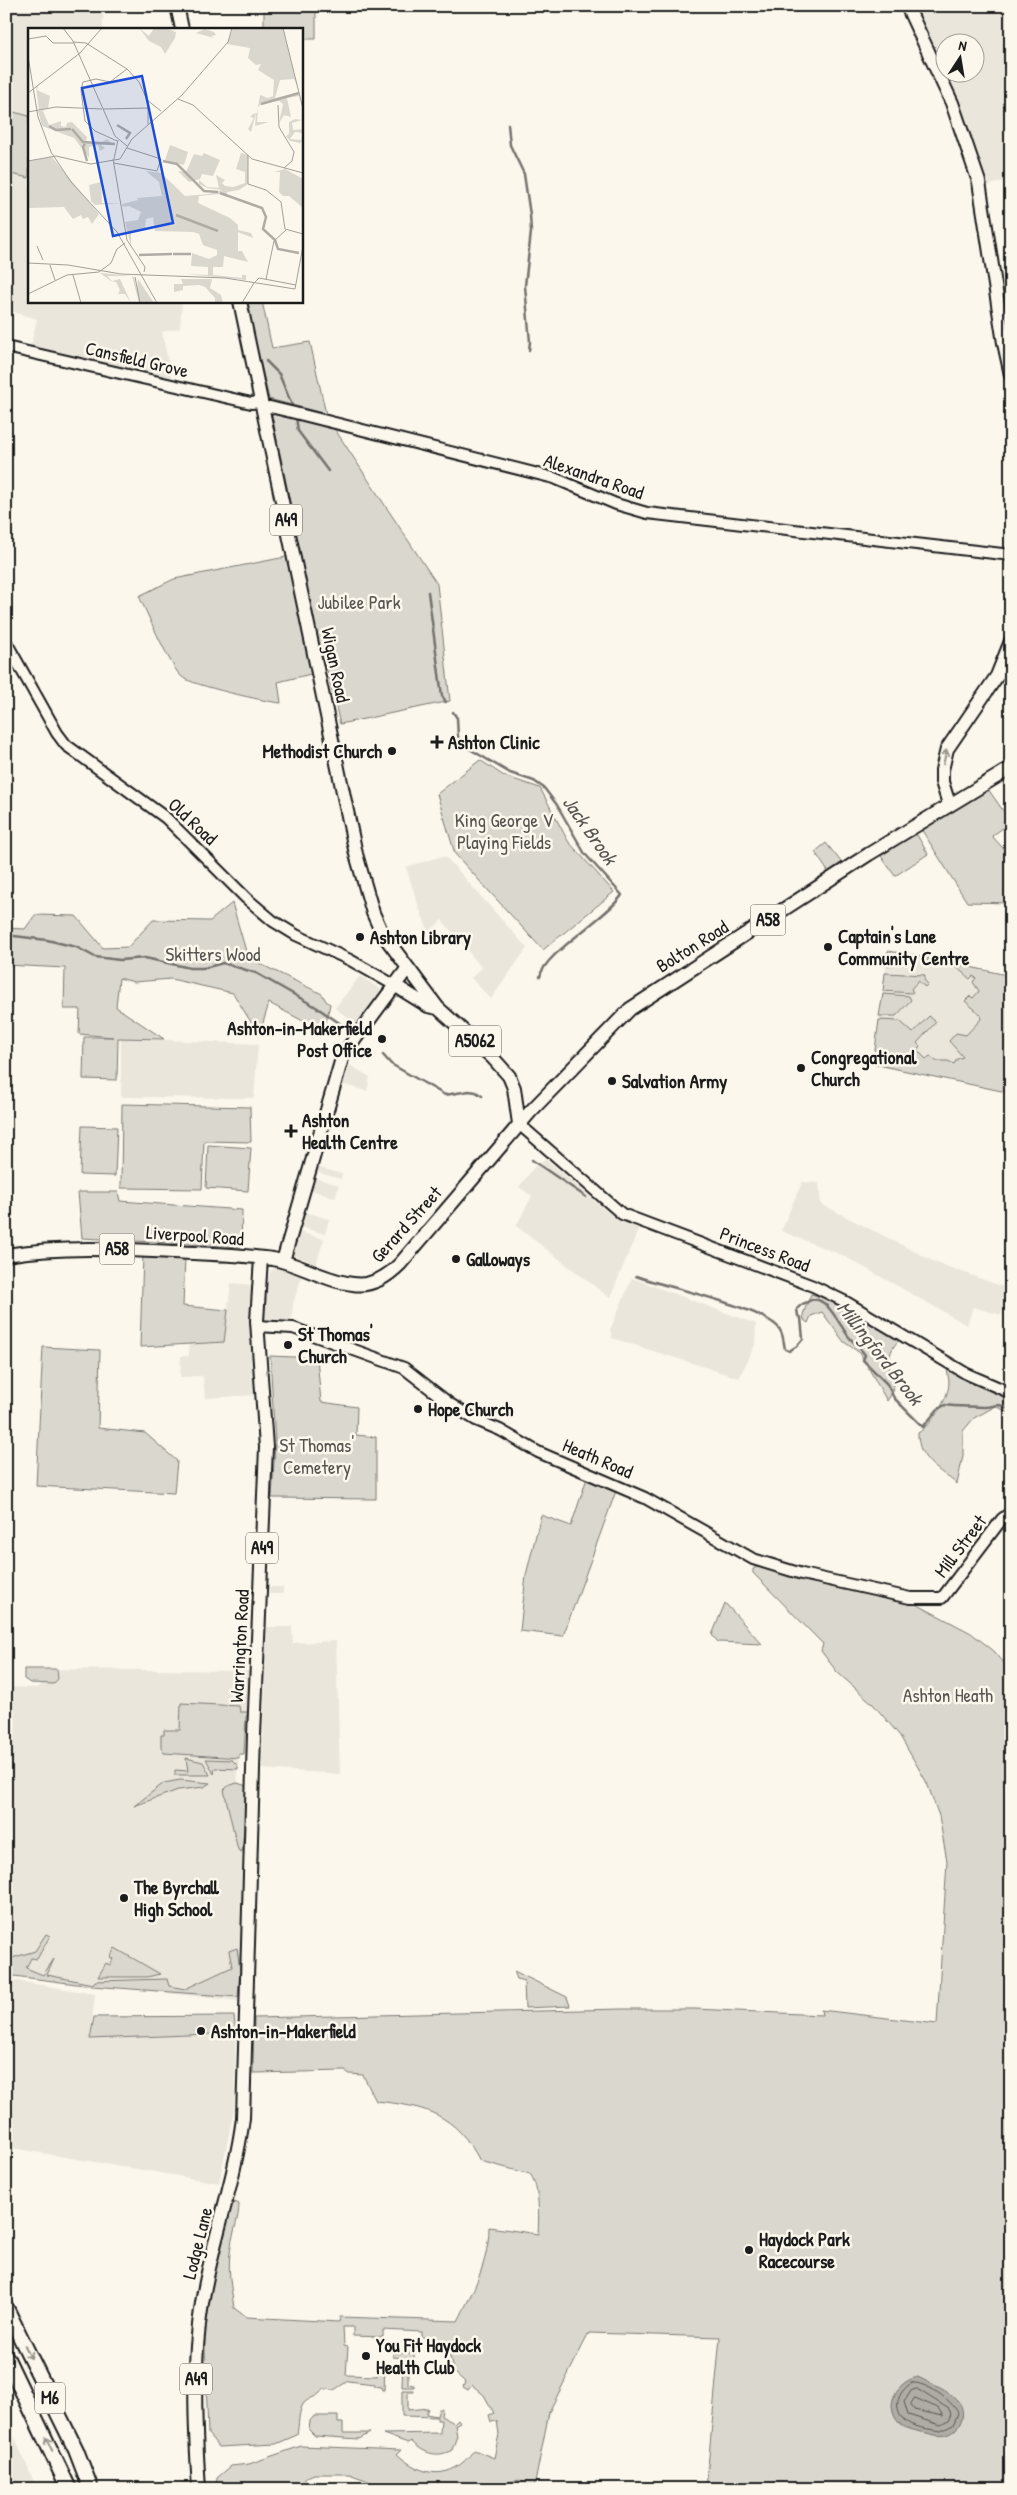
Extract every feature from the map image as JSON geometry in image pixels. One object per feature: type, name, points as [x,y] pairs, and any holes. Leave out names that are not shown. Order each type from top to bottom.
[{"type":"highway","name":"M6","points":[[6,2308],[76,2450],[91,2489]]},
{"type":"highway","name":"M6","points":[[6,2357],[69,2489]]},
{"type":"main road","points":[[177,6],[182,28]]},
{"type":"main road","points":[[907,6],[952,103],[979,182],[1004,343],[1011,375]]},
{"type":"main road","name":"Wigan Road","points":[[240,302],[358,861],[374,916],[382,933],[407,969],[438,1008],[492,1057],[509,1076],[514,1088],[519,1124]]},
{"type":"main road","points":[[949,804],[942,782],[942,770],[947,749],[997,676],[1011,641]]},
{"type":"main road","name":"Bolton Road","points":[[541,1100],[620,1018],[641,1001],[949,804],[1011,768]]},
{"type":"main road","points":[[282,1261],[340,1060],[348,1046],[396,986],[407,969]]},
{"type":"main road","name":"Wigan Road","points":[[396,986],[428,1006],[438,1008]]},
{"type":"main road","name":"A5062","points":[[509,1076],[524,1096],[534,1100],[541,1100]]},
{"type":"main road","name":"Gerard Street","points":[[261,1258],[282,1261],[352,1284],[373,1282],[383,1278],[400,1264],[541,1100]]},
{"type":"main road","name":"Liverpool Road","points":[[6,1256],[32,1251],[101,1248],[261,1258]]},
{"type":"main road","name":"Warrington Road","points":[[246,2007],[266,1447],[257,1326],[261,1258]]},
{"type":"main road","name":"Lodge Lane","points":[[199,2489],[197,2349],[208,2270],[240,2144],[243,2118],[246,2007]]},
{"type":"street","name":"Cansfield Grove","points":[[6,347],[261,405]]},
{"type":"street","name":"Alexandra Road","points":[[261,405],[554,478],[616,504],[647,513],[1011,555]]},
{"type":"street","name":"Old Road","points":[[6,642],[57,733],[66,745],[166,818],[246,898],[273,920],[296,935],[350,960],[396,986]]},
{"type":"street","name":"Princess Road","points":[[519,1124],[622,1214],[814,1286],[846,1302],[967,1374],[1011,1393]]},
{"type":"street","name":"Heath Road","points":[[257,1326],[294,1328],[404,1368],[450,1404],[476,1420],[500,1430],[538,1452],[645,1498],[753,1559],[802,1574],[910,1598],[936,1599]]},
{"type":"street","name":"Mill Street","points":[[936,1599],[942,1598],[1002,1518],[1011,1512]]},
{"type":"shaded area","points":[[6,6],[103,6],[103,28],[28,28],[28,302],[182,302],[180,328],[162,332],[172,380],[30,349],[37,319],[6,310]]},
{"type":"shaded area","points":[[911,6],[1011,6],[1011,179],[987,186],[960,111],[946,82],[984,82],[984,32],[934,32],[934,55]]},
{"type":"shaded area","points":[[439,857],[446,857],[527,948],[491,999],[471,978],[482,968],[442,920],[429,932],[419,908],[406,867]]},
{"type":"shaded area","points":[[888,951],[926,956],[1011,976],[1011,1093],[873,1064]]},
{"type":"shaded area","points":[[360,976],[382,990],[382,992],[356,1024],[335,1008]]},
{"type":"shaded area","points":[[121,1038],[258,1044],[254,1098],[121,1097]]},
{"type":"shaded area","points":[[348,1064],[370,1077],[367,1091],[341,1084]]},
{"type":"shaded area","points":[[545,1158],[617,1220],[639,1228],[610,1298],[516,1226],[532,1196],[519,1187],[538,1162],[541,1163]]},
{"type":"shaded area","points":[[317,1167],[342,1174],[341,1179],[316,1172]]},
{"type":"shaded area","points":[[314,1178],[339,1185],[335,1198],[311,1190]]},
{"type":"shaded area","points":[[802,1182],[819,1183],[821,1204],[935,1262],[1009,1289],[1001,1315],[973,1307],[967,1325],[842,1255],[781,1231]]},
{"type":"shaded area","points":[[305,1212],[329,1219],[325,1234],[300,1227]]},
{"type":"shaded area","points":[[299,1232],[324,1239],[316,1264],[293,1255]]},
{"type":"shaded area","points":[[277,1268],[302,1276],[293,1304],[291,1322],[264,1321],[267,1281],[271,1270]]},
{"type":"shaded area","points":[[632,1278],[756,1324],[755,1345],[739,1378],[612,1338],[610,1330]]},
{"type":"shaded area","points":[[231,1283],[254,1285],[251,1349],[256,1395],[205,1398],[203,1376],[180,1377],[181,1356],[189,1356],[189,1344],[224,1342]]},
{"type":"shaded area","points":[[269,1587],[283,1587],[283,1594],[269,1594]]},
{"type":"shaded area","points":[[267,1627],[292,1627],[293,1643],[336,1641],[340,1774],[262,1769]]},
{"type":"shaded area","name":"The Byrchall High School","points":[[44,1669],[251,1671],[244,1754],[239,1754],[237,1775],[238,1782],[244,1785],[247,1790],[242,1858],[242,1938],[238,2001],[6,1975],[6,1687],[38,1688],[44,1681]]},
{"type":"shaded area","points":[[6,1979],[95,1994],[90,2039],[236,2033],[234,2109],[219,2183],[6,2147]]},
{"type":"shaded area","points":[[6,2417],[37,2489],[6,2489]]},
{"type":"green space","points":[[264,6],[316,6],[316,39],[302,39],[302,28],[264,28]]},
{"type":"green space","points":[[6,110],[28,116],[28,178],[6,173]]},
{"type":"green space","points":[[246,302],[262,302],[272,348],[310,342],[326,414],[269,399]]},
{"type":"green space","name":"Jubilee Park","points":[[271,411],[334,428],[437,584],[450,701],[340,724],[327,670],[278,682],[281,703],[230,693],[199,684],[182,677],[172,664],[139,596],[174,579],[301,554]]},
{"type":"green space","name":"King George V Playing Fields","points":[[480,760],[504,776],[540,788],[568,841],[614,892],[543,950],[455,854],[437,794]]},
{"type":"green space","points":[[988,789],[1011,822],[992,836],[1011,857],[1011,903],[967,902],[918,824]]},
{"type":"green space","points":[[912,835],[917,835],[928,854],[895,876],[881,856]]},
{"type":"green space","points":[[826,843],[842,863],[829,873],[815,852]]},
{"type":"green space","name":"Skitters Wood","points":[[232,903],[248,958],[322,994],[330,1004],[324,1032],[269,1003],[262,1026],[254,1027],[233,993],[171,979],[134,982],[119,978],[116,1007],[164,1039],[118,1038],[117,1080],[83,1079],[84,1037],[113,1037],[79,1034],[80,1009],[64,1009],[65,968],[6,965],[6,928],[25,929],[35,915],[76,916],[103,948],[128,947],[153,920],[210,921]]},
{"type":"green space","points":[[888,951],[929,957],[925,966],[923,958],[893,956],[892,965],[887,965]]},
{"type":"green space","points":[[943,961],[1011,976],[1011,1093],[873,1064],[879,1020],[900,1021],[913,1033],[929,1016],[936,1022],[917,1043],[920,1046],[917,1050],[926,1059],[930,1056],[936,1061],[948,1061],[954,1064],[957,1059],[963,1057],[949,1041],[956,1033],[966,1035],[981,1019],[980,1014],[965,1001],[970,996],[973,998],[979,991],[973,982],[976,978],[973,976],[970,979],[955,966],[941,966]]},
{"type":"green space","points":[[885,973],[925,975],[924,980],[928,984],[925,987],[918,981],[911,989],[913,992],[911,993],[883,991]]},
{"type":"green space","points":[[883,994],[909,996],[911,1000],[896,1016],[879,1016]]},
{"type":"green space","points":[[122,1104],[250,1107],[251,1142],[204,1141],[202,1189],[121,1188]]},
{"type":"green space","points":[[82,1126],[117,1127],[115,1176],[80,1175]]},
{"type":"green space","points":[[208,1145],[251,1148],[248,1191],[206,1188]]},
{"type":"green space","points":[[78,1192],[118,1192],[120,1201],[242,1210],[241,1247],[82,1238]]},
{"type":"green space","points":[[143,1255],[185,1257],[183,1306],[228,1310],[224,1342],[140,1347]]},
{"type":"green space","points":[[811,1294],[825,1298],[899,1340],[891,1352],[889,1364],[894,1390],[887,1401],[860,1353],[844,1342],[822,1312],[811,1316],[808,1323],[804,1320],[803,1314]]},
{"type":"green space","points":[[43,1347],[100,1350],[98,1428],[145,1433],[177,1461],[174,1493],[36,1486]]},
{"type":"green space","name":"St Thomas' Cemetery","points":[[270,1356],[317,1358],[321,1402],[357,1407],[356,1435],[376,1437],[376,1499],[272,1498],[275,1443]]},
{"type":"green space","points":[[947,1367],[1011,1398],[1011,1414],[996,1406],[974,1418],[963,1431],[963,1456],[957,1484],[925,1457],[921,1450],[918,1433],[934,1418],[946,1397],[949,1383]]},
{"type":"green space","points":[[587,1478],[616,1491],[563,1636],[520,1631],[526,1575],[541,1515],[571,1526]]},
{"type":"green space","name":"Haydock Park Racecourse","points":[[759,1566],[918,1605],[971,1633],[994,1651],[1011,1671],[1011,2489],[706,2489],[720,2337],[589,2333],[549,2412],[534,2488],[521,2486],[520,2480],[503,2483],[494,2489],[391,2489],[349,2474],[314,2474],[305,2478],[298,2489],[216,2489],[217,2478],[231,2466],[249,2464],[301,2446],[401,2450],[397,2454],[407,2462],[417,2468],[437,2473],[456,2467],[474,2450],[494,2458],[499,2434],[497,2421],[491,2422],[489,2415],[494,2413],[484,2395],[472,2385],[468,2390],[463,2387],[465,2382],[453,2371],[449,2352],[443,2352],[435,2341],[422,2337],[422,2332],[383,2330],[383,2337],[353,2336],[353,2327],[343,2327],[344,2346],[348,2347],[346,2375],[377,2376],[378,2368],[381,2364],[385,2364],[384,2390],[381,2387],[375,2386],[375,2384],[348,2381],[334,2390],[323,2389],[302,2406],[297,2435],[276,2444],[219,2447],[208,2434],[204,2322],[225,2215],[235,2202],[239,2204],[239,2209],[230,2254],[230,2277],[234,2308],[246,2317],[339,2322],[340,2317],[458,2321],[483,2264],[489,2227],[538,2234],[539,2212],[536,2186],[530,2174],[480,2161],[461,2132],[437,2115],[410,2106],[376,2101],[363,2075],[350,2074],[345,2071],[253,2073],[254,2018],[622,2009],[695,2009],[822,2015],[821,2010],[937,2024],[947,1861],[939,1816],[927,1783],[900,1736],[872,1703],[837,1672],[821,1651],[823,1644],[753,1573],[753,1569]]},
{"type":"green space","points":[[725,1603],[762,1644],[718,1642],[712,1635]]},
{"type":"green space","points":[[24,1669],[57,1669],[58,1679],[53,1684],[30,1683],[24,1679]]},
{"type":"green space","points":[[181,1703],[239,1706],[240,1712],[249,1712],[246,1717],[244,1754],[239,1754],[239,1758],[164,1753],[161,1748],[161,1735],[164,1735],[164,1730],[180,1730]]},
{"type":"green space","points":[[186,1758],[203,1762],[210,1775],[175,1775],[175,1770],[188,1771]]},
{"type":"green space","points":[[206,1759],[232,1760],[238,1766],[238,1769],[215,1768],[214,1774]]},
{"type":"green space","points":[[180,1780],[210,1783],[204,1787],[178,1790],[134,1806],[164,1783]]},
{"type":"green space","points":[[237,1783],[244,1785],[247,1790],[242,1852],[238,1850],[224,1790],[228,1786]]},
{"type":"green space","points":[[46,1934],[50,1936],[37,1959],[31,1958],[26,1968],[43,1975],[54,1959],[47,1975],[93,1984],[95,1981],[167,1979],[169,1986],[185,1989],[232,1967],[229,1951],[237,1948],[240,1970],[238,1997],[92,1986],[6,1975],[6,1955],[12,1958],[35,1951]]},
{"type":"green space","points":[[115,1948],[160,1974],[147,1977],[98,1977],[106,1963],[110,1965],[113,1959],[110,1957]]},
{"type":"green space","points":[[514,1971],[567,1997],[570,2006],[525,2008],[524,1981],[517,1979]]},
{"type":"green space","points":[[234,2016],[236,2033],[90,2039],[94,2017]]},
{"type":"green space","points":[[393,2353],[414,2353],[414,2362],[408,2363],[408,2384],[414,2385],[414,2387],[402,2387],[403,2358],[393,2357]]},
{"type":"green space","points":[[402,2390],[414,2390],[414,2392],[408,2392],[408,2410],[428,2408],[426,2414],[437,2416],[439,2409],[442,2409],[441,2416],[454,2423],[458,2419],[460,2422],[455,2425],[457,2436],[452,2450],[440,2454],[430,2453],[411,2441],[408,2443],[383,2434],[440,2433],[441,2420],[437,2420],[437,2417],[402,2416]]},
{"type":"green space","points":[[314,2416],[338,2416],[338,2423],[343,2423],[343,2433],[370,2433],[359,2439],[315,2436],[309,2430],[310,2421]]},
{"type":"water","points":[[918,2377],[949,2394],[962,2407],[963,2414],[961,2420],[954,2431],[942,2436],[911,2430],[902,2426],[894,2416],[892,2402],[895,2395],[904,2383]]},
{"type":"waterway","points":[[508,124],[510,145],[524,174],[530,215],[531,232],[525,286],[529,350]]},
{"type":"waterway","name":"Jack Brook","points":[[266,361],[279,374],[292,405]]},
{"type":"waterway","name":"Jack Brook","points":[[296,417],[298,431],[328,471]]},
{"type":"waterway","name":"Jack Brook","points":[[428,592],[442,696],[446,702]]},
{"type":"waterway","name":"Jack Brook","points":[[453,712],[457,718],[458,737],[468,748],[510,773],[534,781],[544,788],[557,805],[585,854],[622,895],[603,914],[563,947],[544,968],[540,977]]},
{"type":"waterway","name":"Millingford Brook","points":[[6,935],[47,940],[76,947],[95,957],[120,960],[145,958],[190,968],[204,968],[223,963],[256,973],[316,1007],[351,1031]]},
{"type":"waterway","name":"Millingford Brook","points":[[383,1055],[391,1064],[445,1095],[469,1091],[476,1092],[482,1096]]},
{"type":"waterway","name":"Millingford Brook","points":[[532,1160],[586,1197]]},
{"type":"waterway","name":"Millingford Brook","points":[[636,1276],[733,1305],[767,1319],[778,1327],[785,1349],[789,1351],[803,1339],[801,1318],[798,1316],[797,1309],[801,1304],[809,1301],[821,1301],[832,1312],[849,1337],[865,1355],[863,1360],[887,1384],[894,1398],[923,1427],[938,1409],[945,1405],[984,1407],[999,1405],[1011,1410]]},
{"type":"place","name":"Ashton Clinic","points":[[437,742]]},
{"type":"place","name":"Methodist Church","points":[[392,751]]},
{"type":"place","name":"Ashton Library","points":[[360,937]]},
{"type":"place","name":"Captain's Lane Community Centre","points":[[828,947]]},
{"type":"place","name":"Ashton-in-Makerfield Post Office","points":[[382,1039]]},
{"type":"place","name":"Congregational Church","points":[[801,1068]]},
{"type":"place","name":"Salvation Army","points":[[612,1081]]},
{"type":"place","name":"Ashton Health Centre","points":[[291,1131]]},
{"type":"place","name":"Galloways","points":[[456,1259]]},
{"type":"place","name":"St Thomas' Church","points":[[288,1345]]},
{"type":"place","name":"Hope Church","points":[[418,1409]]},
{"type":"place","name":"The Byrchall High School","points":[[124,1898]]},
{"type":"place","name":"Ashton-in-Makerfield","points":[[201,2031]]},
{"type":"place","name":"Haydock Park Racecourse","points":[[749,2250]]},
{"type":"place","name":"You Fit Haydock Health Club","points":[[366,2356]]},
{"type":"park label","name":"Ashton Heath","points":[[948,1695]]}]
